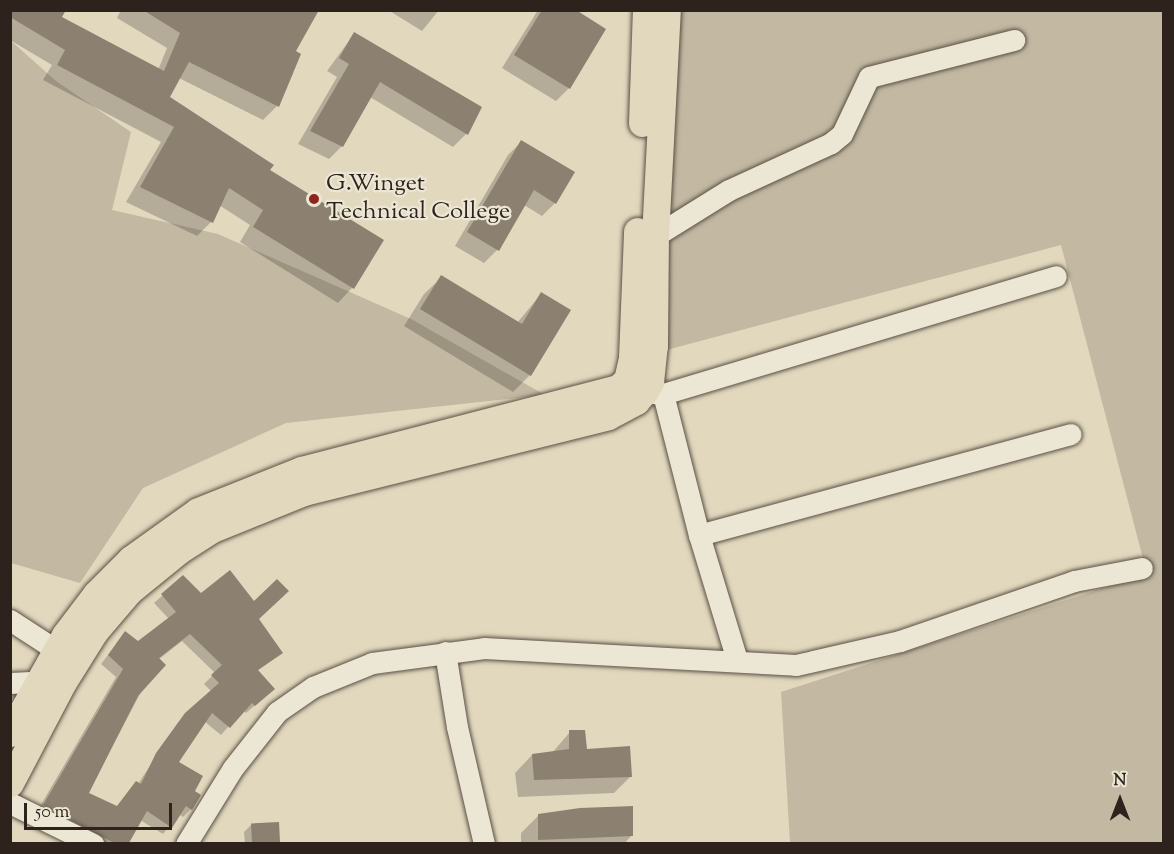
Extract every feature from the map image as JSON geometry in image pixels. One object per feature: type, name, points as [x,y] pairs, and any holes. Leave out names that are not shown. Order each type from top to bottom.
[{"type":"main road","points":[[10,783],[50,681],[56,650],[96,594],[131,559],[174,526],[223,498],[300,470],[607,394],[627,380],[632,358],[646,10]]},
{"type":"main road","points":[[10,732],[50,681],[129,591],[178,550],[236,517],[304,492],[608,416],[654,393],[655,236],[667,10]]},
{"type":"street","points":[[655,236],[729,190],[797,156],[831,143],[842,134],[869,77],[1014,40]]},
{"type":"street","points":[[737,660],[654,393],[1056,276]]},
{"type":"street","points":[[699,536],[1070,434]]},
{"type":"street","points":[[186,843],[260,730],[293,699],[323,682],[372,663],[445,652],[546,648],[796,665],[836,658],[900,641],[1074,581],[1142,568]]},
{"type":"street","points":[[10,620],[56,650]]},
{"type":"street","points":[[445,652],[478,842]]},
{"type":"street","points":[[10,683],[50,681]]},
{"type":"street","points":[[10,803],[93,843]]},
{"type":"shaded area","points":[[659,11],[1163,11],[1163,843],[790,843],[781,692],[1147,574],[1061,245],[659,352]]},
{"type":"shaded area","points":[[10,40],[56,81],[131,132],[112,210],[218,234],[411,319],[545,395],[286,423],[143,488],[80,583],[11,563]]},
{"type":"building","points":[[10,10],[66,10],[62,17],[164,71],[180,33],[143,10],[319,10],[296,51],[301,54],[279,107],[189,62],[170,97],[274,165],[270,170],[384,240],[354,289],[253,227],[263,210],[229,188],[213,223],[140,187],[174,127],[57,65],[65,50],[10,17]]},
{"type":"building","points":[[542,10],[576,10],[606,29],[570,89],[514,55]]},
{"type":"building","points":[[354,32],[482,107],[468,135],[380,82],[343,147],[310,131],[349,64],[339,58]]},
{"type":"building","points":[[521,140],[575,172],[556,204],[534,190],[499,251],[467,232]]},
{"type":"building","points":[[441,275],[522,324],[541,292],[571,310],[531,376],[420,309]]},
{"type":"building","points":[[230,570],[254,601],[277,579],[289,591],[259,619],[283,653],[258,670],[275,689],[255,706],[252,703],[230,728],[212,713],[179,762],[203,776],[195,791],[201,795],[192,810],[186,806],[172,828],[147,811],[129,843],[114,843],[43,805],[123,669],[108,655],[125,631],[138,641],[176,612],[161,594],[183,575],[201,593]],"holes":[[[190,634],[222,665],[211,675],[219,683],[185,713],[156,753],[141,784],[136,781],[117,806],[89,793],[138,696],[166,665],[159,658]]]},
{"type":"building","points":[[569,730],[585,730],[587,749],[630,746],[632,777],[534,780],[532,754],[569,749]]},
{"type":"building","points":[[633,806],[633,836],[538,840],[538,814],[580,808]]},
{"type":"building","points":[[279,822],[280,843],[252,844],[251,823]]},
{"type":"place","name":"G.Winget Technical College","points":[[314,199]]}]
